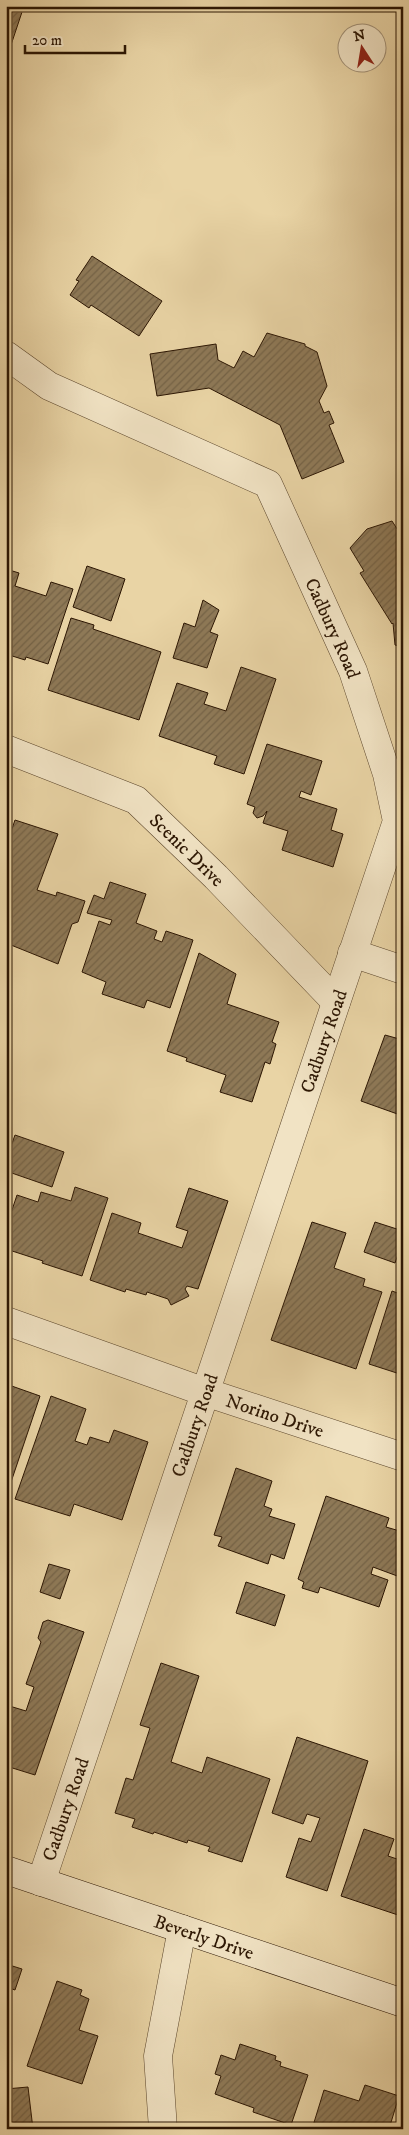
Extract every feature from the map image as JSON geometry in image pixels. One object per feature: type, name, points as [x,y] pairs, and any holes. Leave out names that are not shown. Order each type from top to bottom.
[{"type":"street","name":"Cadbury Road","points":[[6,355],[49,386],[268,484],[353,671],[386,774],[396,821],[41,1882]]},
{"type":"street","name":"Scenic Drive","points":[[6,749],[136,800],[216,877],[336,1002]]},
{"type":"street","points":[[352,953],[403,970]]},
{"type":"street","name":"Norino Drive","points":[[6,1321],[205,1392],[403,1457]]},
{"type":"street","name":"Beverly Drive","points":[[6,1870],[403,2003]]},
{"type":"street","points":[[163,2129],[158,2056],[182,1929]]},
{"type":"building","points":[[6,6],[24,6],[6,60]]},
{"type":"building","points":[[92,256],[162,301],[139,336],[91,305],[89,308],[70,295],[79,281],[76,280]]},
{"type":"building","points":[[267,333],[305,344],[305,346],[317,352],[327,386],[319,401],[324,413],[329,411],[334,423],[329,425],[344,462],[302,479],[280,425],[209,388],[157,396],[150,354],[216,344],[218,360],[234,368],[243,351],[254,357]]},
{"type":"building","points":[[392,521],[403,538],[403,647],[395,645],[393,623],[360,573],[364,571],[350,548],[367,529]]},
{"type":"building","points":[[87,566],[125,579],[111,621],[73,607]]},
{"type":"building","points":[[6,569],[19,573],[15,586],[46,596],[51,582],[73,589],[48,664],[26,657],[25,660],[6,654]]},
{"type":"building","points":[[203,600],[219,610],[210,632],[218,635],[207,668],[173,658],[184,623],[195,627]]},
{"type":"building","points":[[71,618],[94,625],[93,629],[161,652],[139,720],[48,690]]},
{"type":"building","points":[[241,667],[276,679],[244,774],[214,764],[217,756],[159,736],[177,683],[208,693],[204,704],[226,711]]},
{"type":"building","points":[[267,744],[322,761],[311,795],[301,791],[299,797],[337,809],[331,830],[343,834],[333,867],[282,850],[288,831],[263,823],[267,811],[263,816],[257,818],[253,813],[255,807],[247,804]]},
{"type":"building","points":[[15,820],[58,834],[37,890],[56,896],[57,892],[85,901],[78,922],[72,924],[58,964],[6,943],[6,846]]},
{"type":"building","points":[[110,882],[146,894],[136,923],[157,931],[154,939],[162,942],[166,931],[193,940],[170,1008],[147,1000],[144,1008],[102,994],[106,982],[82,972],[99,921],[110,925],[112,920],[87,913],[94,895],[104,899]]},
{"type":"building","points":[[199,953],[236,974],[227,1004],[279,1022],[272,1042],[276,1044],[270,1064],[265,1062],[252,1102],[220,1092],[226,1075],[186,1061],[187,1058],[167,1051]]},
{"type":"building","points":[[385,1035],[403,1040],[403,1116],[361,1101]]},
{"type":"building","points":[[15,1135],[64,1152],[52,1187],[6,1171],[6,1160]]},
{"type":"building","points":[[75,1187],[108,1198],[82,1276],[6,1249],[6,1228],[17,1195],[38,1202],[41,1192],[71,1201]]},
{"type":"building","points":[[189,1188],[228,1201],[198,1289],[187,1286],[185,1289],[189,1296],[171,1305],[168,1299],[147,1292],[146,1295],[126,1289],[125,1292],[90,1280],[112,1213],[141,1223],[138,1233],[182,1248],[188,1231],[176,1227]]},
{"type":"building","points":[[312,1222],[346,1233],[334,1268],[365,1279],[363,1286],[382,1292],[356,1369],[271,1340]]},
{"type":"building","points":[[375,1222],[403,1231],[403,1240],[395,1263],[364,1252]]},
{"type":"building","points":[[392,1291],[403,1295],[403,1375],[369,1364]]},
{"type":"building","points":[[6,1384],[40,1396],[7,1494],[6,1494]]},
{"type":"building","points":[[51,1396],[86,1409],[75,1441],[87,1445],[90,1437],[109,1443],[114,1430],[148,1442],[122,1520],[74,1504],[70,1516],[15,1499]]},
{"type":"building","points":[[236,1468],[272,1481],[264,1506],[272,1509],[269,1516],[295,1524],[284,1559],[271,1554],[268,1564],[218,1546],[222,1537],[214,1535]]},
{"type":"building","points":[[326,1496],[389,1518],[386,1527],[403,1532],[403,1569],[400,1577],[373,1567],[371,1574],[388,1580],[379,1607],[320,1587],[318,1593],[302,1588],[304,1582],[298,1579]]},
{"type":"building","points":[[49,1564],[70,1570],[60,1599],[40,1592]]},
{"type":"building","points":[[246,1582],[285,1595],[275,1626],[236,1613]]},
{"type":"building","points":[[48,1620],[84,1632],[35,1775],[6,1766],[6,1705],[26,1711],[34,1687],[26,1684],[41,1642],[38,1638],[43,1622]]},
{"type":"building","points":[[161,1663],[199,1676],[171,1762],[202,1773],[207,1757],[270,1779],[242,1862],[208,1851],[210,1847],[188,1840],[187,1843],[132,1827],[135,1819],[115,1813],[126,1778],[133,1780],[150,1728],[140,1725]]},
{"type":"building","points":[[297,1737],[368,1761],[327,1891],[286,1877],[299,1838],[311,1842],[320,1818],[307,1814],[303,1824],[272,1813]]},
{"type":"building","points":[[364,1829],[394,1839],[388,1856],[403,1861],[401,1916],[341,1896]]},
{"type":"building","points":[[6,1964],[22,1969],[15,1990],[6,1987]]},
{"type":"building","points":[[57,1981],[82,1990],[80,1995],[89,1999],[79,2030],[98,2036],[82,2084],[27,2066]]},
{"type":"building","points":[[240,2044],[276,2056],[275,2060],[281,2062],[280,2066],[308,2075],[291,2125],[253,2112],[254,2108],[215,2094],[221,2076],[215,2074],[221,2055],[235,2060]]},
{"type":"building","points":[[365,2085],[399,2096],[389,2129],[312,2129],[324,2090],[359,2101]]},
{"type":"building","points":[[28,2087],[33,2129],[6,2129],[6,2089]]}]
